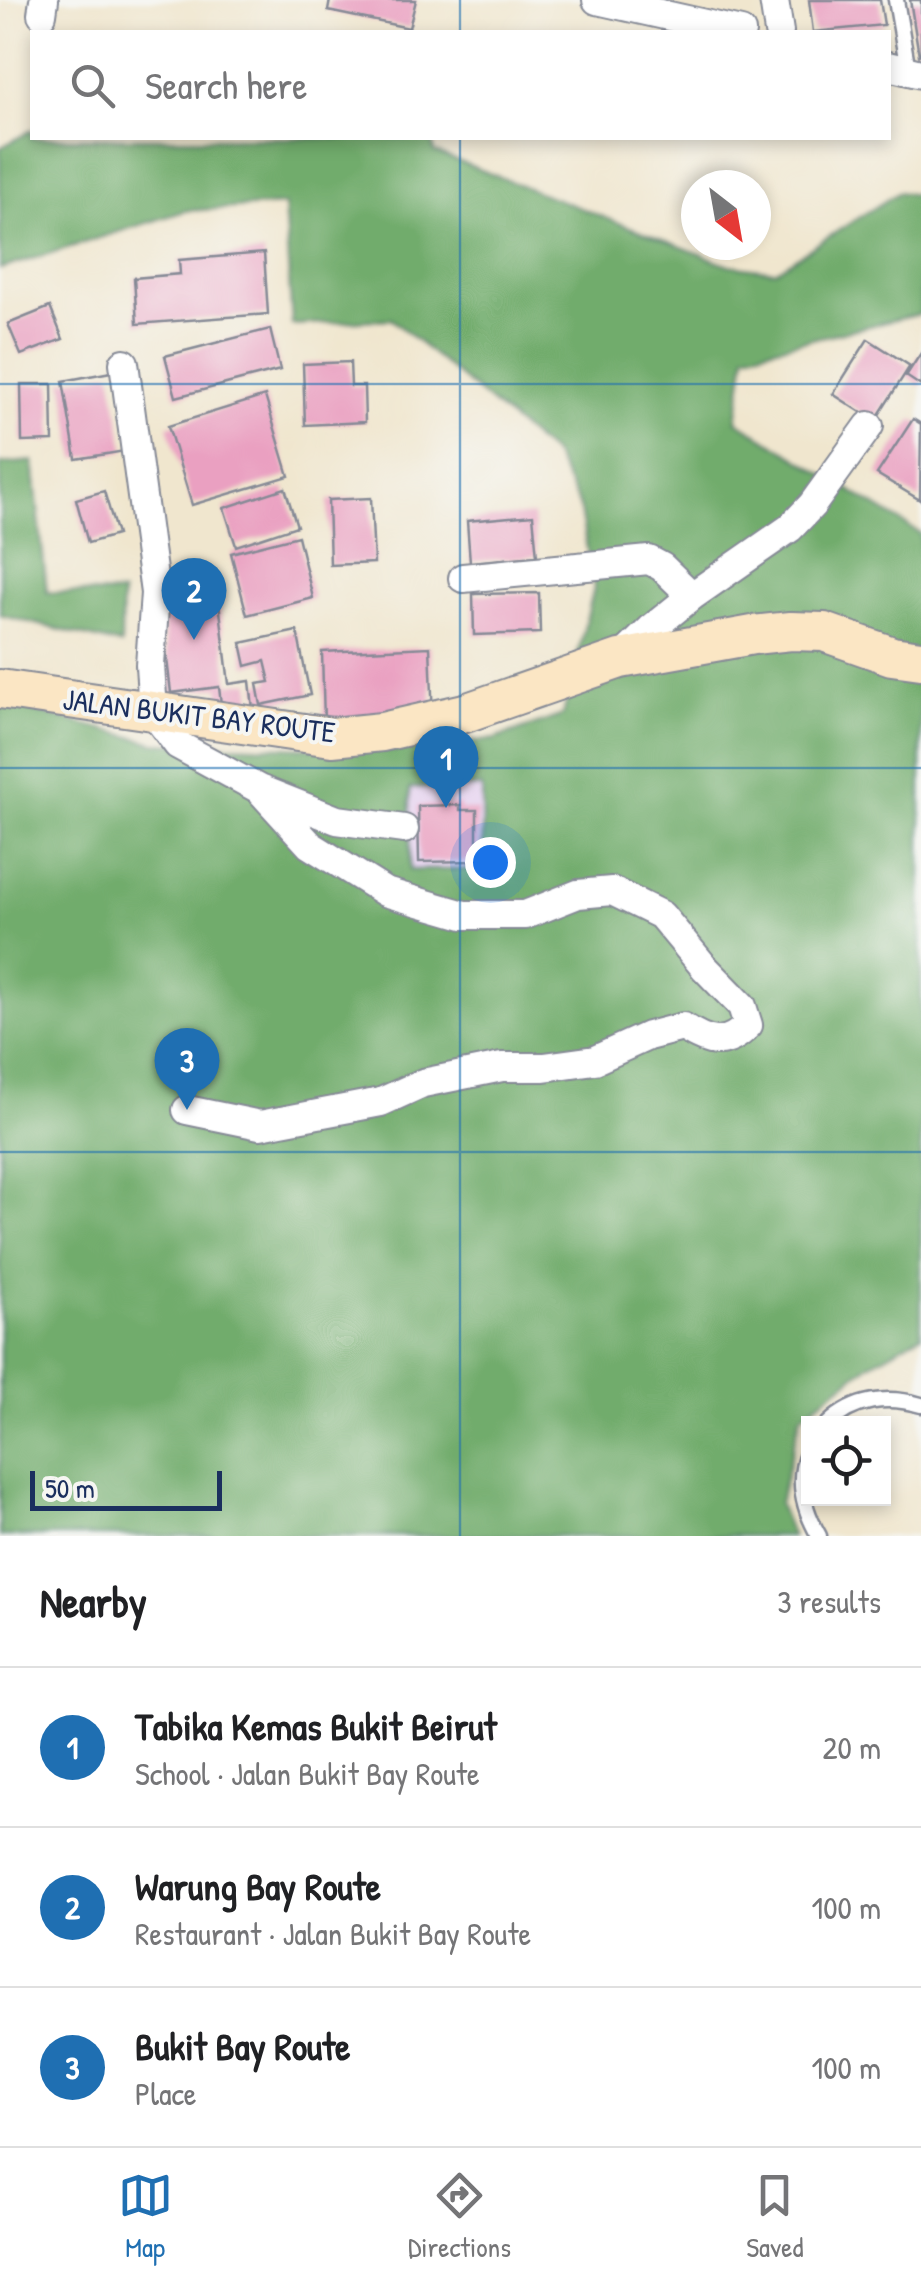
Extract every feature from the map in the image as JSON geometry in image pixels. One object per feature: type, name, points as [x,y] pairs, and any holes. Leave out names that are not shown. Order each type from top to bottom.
[{"type":"street","points":[[597,0],[660,8],[733,30]]},
{"type":"street","points":[[774,0],[779,30]]},
{"type":"street","points":[[124,363],[155,593],[150,664],[154,712],[178,744],[259,789],[337,820],[404,829]]},
{"type":"street","points":[[620,660],[650,628],[790,528],[812,505],[870,426]]},
{"type":"street","points":[[463,578],[649,560],[692,596]]},
{"type":"street","name":"JALAN BUKIT BAY ROUTE","points":[[0,689],[332,737],[382,732],[465,713],[620,660],[753,634],[824,632],[892,656],[921,660]]},
{"type":"street","points":[[187,1110],[260,1125],[381,1102],[423,1083],[486,1070],[595,1060],[648,1036],[683,1026],[706,1042],[735,1038],[748,1025],[742,1006],[661,915],[612,891],[578,894],[526,915],[464,915],[384,892],[310,845],[259,789]]},
{"type":"lane","points":[[896,0],[906,70]]},
{"type":"lane","points":[[836,1416],[863,1402],[891,1398],[921,1406]]},
{"type":"lane","points":[[804,1506],[819,1536]]},
{"type":"shaded area","points":[[482,786],[483,869],[410,871],[409,788]]},
{"type":"green space","points":[[30,131],[30,140],[432,140],[434,152],[681,247],[681,260],[716,260],[775,271],[899,192],[921,196],[921,314],[746,354],[737,421],[921,534],[921,1335],[870,1364],[801,1416],[779,1504],[792,1536],[0,1536],[0,702],[155,743],[381,750],[433,748],[495,739],[563,715],[594,588],[579,505],[553,455],[391,319],[292,325],[284,205],[185,211],[0,269],[0,148]],"holes":[[[482,787],[483,869],[410,870],[410,788]]]},
{"type":"green space","points":[[33,461],[47,592],[122,594],[121,645],[0,615],[0,464]]},
{"type":"building","points":[[330,0],[416,0],[409,28],[328,11]]},
{"type":"building","points":[[809,0],[880,0],[884,25],[813,30]]},
{"type":"building","points":[[910,0],[921,0],[919,55]]},
{"type":"building","points":[[264,253],[268,314],[137,324],[134,278],[180,274],[179,260]]},
{"type":"building","points":[[50,307],[63,339],[21,355],[8,324]]},
{"type":"building","points":[[270,329],[280,370],[176,397],[165,356]]},
{"type":"building","points":[[868,339],[910,366],[875,421],[833,394]]},
{"type":"building","points":[[921,353],[921,386],[906,376]]},
{"type":"building","points":[[350,362],[351,386],[364,386],[365,422],[305,425],[303,364]]},
{"type":"building","points":[[111,372],[125,451],[76,459],[63,381]]},
{"type":"building","points":[[21,384],[52,384],[53,441],[22,442]]},
{"type":"building","points":[[265,396],[289,476],[192,505],[168,426]]},
{"type":"building","points":[[913,419],[921,424],[920,500],[877,474]]},
{"type":"building","points":[[285,488],[297,526],[236,546],[224,508]]},
{"type":"building","points":[[104,491],[117,535],[88,543],[76,499]]},
{"type":"building","points":[[371,498],[374,563],[330,565],[328,500]]},
{"type":"building","points":[[533,515],[537,556],[470,562],[467,521]]},
{"type":"building","points":[[298,536],[313,598],[247,615],[231,553]]},
{"type":"building","points":[[216,578],[229,684],[250,681],[253,709],[222,713],[219,687],[171,693],[160,598],[171,597],[170,583]]},
{"type":"building","points":[[539,593],[540,633],[474,635],[473,594]]},
{"type":"building","points":[[297,631],[310,695],[261,705],[257,684],[270,682],[265,661],[246,666],[241,643]]},
{"type":"building","points":[[430,647],[433,718],[324,722],[322,652]]},
{"type":"building","points":[[460,805],[460,810],[477,810],[477,861],[419,862],[418,806]]},
{"type":"place","name":"Warung Bay Route","points":[[194,640]]},
{"type":"place","name":"Tabika Kemas Bukit Beirut","points":[[446,808]]},
{"type":"place","name":"Bukit Bay Route","points":[[187,1110]]}]
